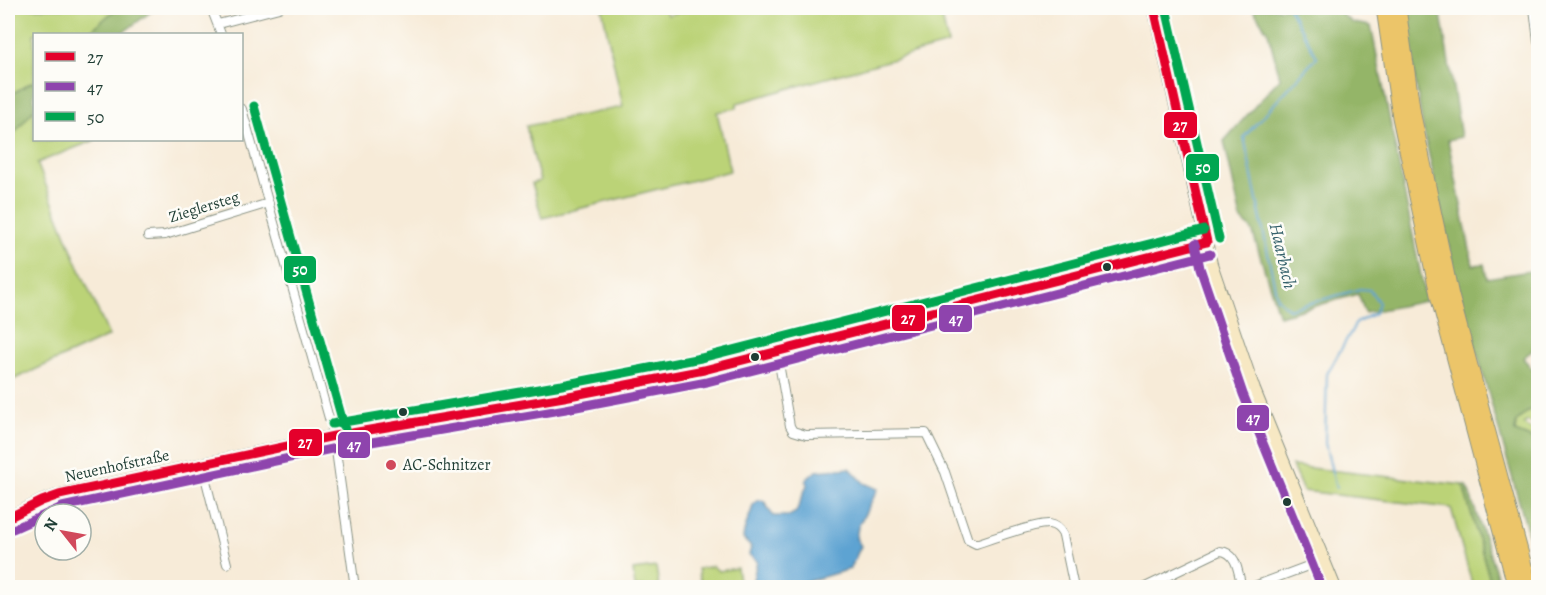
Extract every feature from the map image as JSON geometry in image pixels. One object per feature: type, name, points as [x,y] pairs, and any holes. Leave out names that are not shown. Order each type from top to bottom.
[{"type":"highway","points":[[1384,8],[1400,117],[1439,299],[1516,588]]},
{"type":"highway","points":[[1398,8],[1413,115],[1451,296],[1530,588]]},
{"type":"street","points":[[211,8],[220,33]]},
{"type":"street","points":[[218,24],[279,8]]},
{"type":"street","points":[[1154,8],[1211,264],[1254,390],[1335,588]]},
{"type":"street","points":[[1534,8],[1539,42]]},
{"type":"street","points":[[243,112],[334,436],[355,588]]},
{"type":"street","name":"Zieglersteg","points":[[148,236],[165,235],[269,203]]},
{"type":"street","name":"Neuenhofstraße","points":[[8,518],[59,495],[334,436],[564,397],[704,370],[1207,242]]},
{"type":"street","points":[[777,352],[790,426],[793,431],[806,435],[926,433],[945,472],[968,540],[976,544],[1040,525],[1052,524],[1063,535],[1074,588]]},
{"type":"street","points":[[202,465],[227,564]]},
{"type":"street","points":[[1143,588],[1220,551],[1227,551],[1234,557],[1242,588]]},
{"type":"street","points":[[1249,588],[1324,560]]},
{"type":"green space","points":[[8,8],[117,8],[88,33],[33,33],[33,82],[8,96]]},
{"type":"green space","points":[[117,8],[156,8],[122,33],[88,33]]},
{"type":"green space","points":[[602,8],[665,8],[667,15],[697,8],[983,8],[942,17],[948,44],[737,103],[737,108],[717,112],[730,171],[542,218],[532,183],[540,181],[526,126],[623,107]]},
{"type":"green space","points":[[1252,8],[1334,8],[1353,23],[1371,26],[1426,301],[1365,313],[1358,294],[1279,316],[1252,230],[1241,219],[1224,141],[1280,78],[1268,32]]},
{"type":"green space","points":[[1404,8],[1440,8],[1461,137],[1448,140],[1473,265],[1484,264],[1487,278],[1530,271],[1538,323],[1538,346],[1523,358],[1538,376],[1538,402],[1516,422],[1515,432],[1538,441],[1538,569],[1455,275],[1422,123]]},
{"type":"green space","points":[[33,82],[33,110],[8,141],[8,96]]},
{"type":"green space","points":[[33,110],[33,141],[92,141],[37,163],[109,336],[8,382],[8,141]]},
{"type":"green space","points":[[1538,402],[1538,429],[1528,421],[1523,424],[1538,434],[1538,441],[1515,432],[1516,422]]},
{"type":"green space","points":[[1292,466],[1463,485],[1492,587],[1473,587],[1451,508],[1303,491]]},
{"type":"green space","points":[[1463,485],[1467,486],[1501,587],[1492,587]]},
{"type":"green space","points":[[712,566],[719,571],[737,568],[740,587],[702,587],[698,569]]},
{"type":"green space","points":[[656,567],[659,587],[635,587],[633,570]]},
{"type":"water","points":[[850,468],[864,483],[878,489],[858,527],[856,538],[861,546],[850,569],[788,587],[756,587],[753,580],[757,561],[749,555],[751,547],[743,539],[753,505],[759,500],[764,501],[773,516],[789,516],[796,512],[807,485],[806,480],[816,471]]},
{"type":"waterway","name":"Haarbach","points":[[1289,8],[1317,57],[1244,137],[1277,298],[1289,309],[1360,289],[1370,290],[1379,303],[1375,313],[1356,323],[1327,374],[1325,443],[1336,488]]},
{"type":"transit line","name":"27","points":[[1154,8],[1207,242]]},
{"type":"transit line","name":"50","points":[[1166,8],[1219,239]]},
{"type":"transit line","name":"50","points":[[254,106],[346,433]]},
{"type":"transit line","name":"50","points":[[332,424],[562,385],[701,358],[1204,230]]},
{"type":"transit line","name":"27","points":[[8,518],[59,495],[334,436],[564,397],[704,370],[1207,242]]},
{"type":"transit line","name":"47","points":[[1195,244],[1200,268],[1243,394],[1322,588]]},
{"type":"transit line","name":"47","points":[[13,529],[62,507],[336,448],[566,409],[707,382],[1210,254]]},
{"type":"place","name":"AC-Schnitzer","points":[[391,465]]}]
